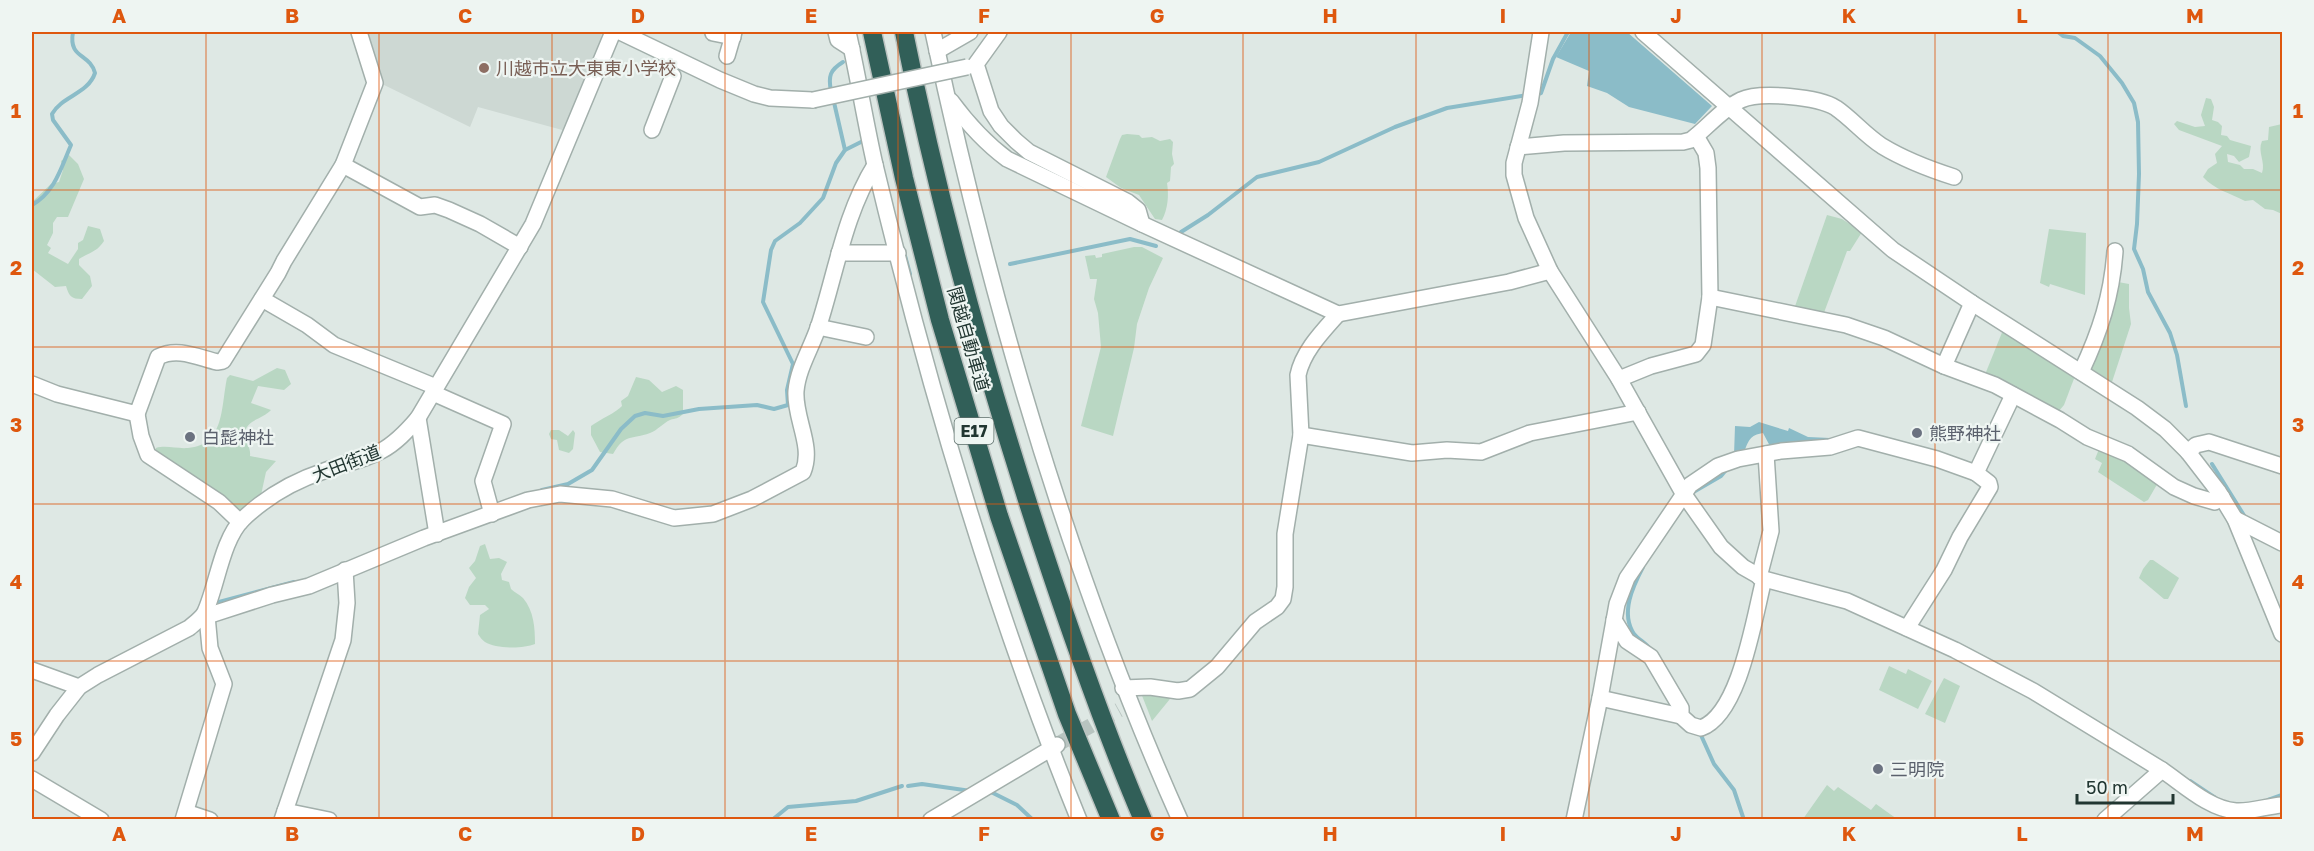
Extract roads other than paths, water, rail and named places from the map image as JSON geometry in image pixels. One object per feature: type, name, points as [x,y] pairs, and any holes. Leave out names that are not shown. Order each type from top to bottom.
[{"type":"highway","name":"関越自動車道","points":[[872,32],[902,167],[940,320],[999,516],[1067,714],[1111,819]]},
{"type":"highway","name":"関越自動車道","points":[[904,32],[934,168],[971,314],[1013,458],[1088,685],[1143,819]]},
{"type":"street","points":[[240,522],[219,502],[148,455],[141,436],[137,414],[158,357],[167,352],[182,352],[217,362],[223,361],[343,165],[375,83],[359,32]]},
{"type":"street","name":"大田街道","points":[[206,615],[219,568],[240,522],[260,504],[302,480],[380,452],[403,436],[418,418],[520,247],[546,195],[613,32]]},
{"type":"street","points":[[620,32],[754,94],[791,100],[813,100],[972,65],[999,32]]},
{"type":"street","points":[[836,32],[838,40],[852,49]]},
{"type":"street","points":[[848,32],[875,165],[954,460],[1007,627],[1054,746],[1079,819]]},
{"type":"street","points":[[933,32],[968,191],[992,284],[1087,590],[1124,688],[1124,708],[1180,819]]},
{"type":"street","points":[[937,51],[970,32]]},
{"type":"street","points":[[1541,32],[1530,103],[1514,163],[1515,183],[1533,237],[1550,271],[1619,379],[1683,493],[1721,547],[1743,567],[1761,578],[1842,599],[1955,650],[2033,691],[2210,802],[2247,815],[2283,805]]},
{"type":"street","points":[[1643,32],[1886,244],[1972,303],[2137,408],[2164,429],[2188,452],[2222,497],[2235,519],[2283,634]]},
{"type":"street","points":[[713,33],[733,34],[727,56]]},
{"type":"street","points":[[972,65],[991,111],[1001,126],[1016,141],[1029,152],[1128,202],[1138,210],[1142,224]]},
{"type":"street","points":[[652,130],[673,76]]},
{"type":"street","points":[[1518,147],[1564,143],[1676,143],[1691,140],[1729,107],[1740,100],[1761,94],[1831,105],[1871,138],[1896,154],[1954,177]]},
{"type":"street","points":[[948,96],[971,129],[1007,159],[1338,314],[1509,282],[1550,271]]},
{"type":"street","points":[[1619,379],[1651,366],[1696,354],[1703,345],[1710,297],[1708,168],[1706,153],[1696,136]]},
{"type":"street","points":[[343,165],[420,207],[435,206],[449,210],[480,224],[520,247]]},
{"type":"street","points":[[32,753],[63,706],[79,687],[98,675],[189,628],[206,615],[309,586],[436,528],[491,510],[560,494],[612,499],[674,518],[713,514],[782,484],[803,472],[807,454],[797,407],[798,379],[818,327],[839,253],[863,185],[875,165]]},
{"type":"street","points":[[2081,372],[2104,319],[2112,289],[2115,251]]},
{"type":"street","points":[[839,253],[898,253]]},
{"type":"street","points":[[1710,297],[1865,330],[2013,395],[2087,437],[2128,454],[2174,487],[2215,502],[2222,497]]},
{"type":"street","points":[[262,299],[307,325],[334,345],[435,390],[503,424],[483,481],[491,510]]},
{"type":"street","points":[[1944,366],[1972,303]]},
{"type":"street","points":[[1124,688],[1150,687],[1178,691],[1190,689],[1216,667],[1255,621],[1281,603],[1285,587],[1285,534],[1301,435],[1298,375],[1312,346],[1338,314]]},
{"type":"street","points":[[818,327],[866,336]]},
{"type":"street","points":[[32,384],[57,394],[137,414]]},
{"type":"street","points":[[1976,473],[2013,395]]},
{"type":"street","points":[[1301,435],[1412,453],[1447,450],[1481,452],[1530,434],[1638,412]]},
{"type":"street","points":[[418,418],[436,528]]},
{"type":"street","points":[[1574,819],[1617,604],[1628,578],[1683,493],[1700,477],[1718,466],[1738,459],[1766,454],[1830,447],[1858,438],[1937,459],[1976,473],[1989,483],[1990,487],[1960,537],[1944,570],[1907,628]]},
{"type":"street","points":[[2188,452],[2196,445],[2209,442],[2283,466]]},
{"type":"street","points":[[1614,620],[1628,641],[1643,650],[1659,668],[1678,702],[1682,716],[1691,725],[1701,729],[1722,713],[1740,673],[1771,531],[1766,454]]},
{"type":"street","points":[[2235,519],[2283,543]]},
{"type":"street","points":[[330,819],[284,815],[343,640],[347,603],[345,570]]},
{"type":"street","points":[[206,615],[210,648],[224,684],[184,816],[210,819]]},
{"type":"street","points":[[32,670],[79,687]]},
{"type":"street","points":[[1600,698],[1682,716]]},
{"type":"street","points":[[931,819],[1054,746]]},
{"type":"street","points":[[2105,819],[2162,770]]},
{"type":"street","points":[[32,779],[89,815],[101,819]]},
{"type":"water","points":[[1571,32],[1627,32],[1712,106],[1695,124],[1629,107],[1607,93],[1587,86],[1589,71],[1556,57]]},
{"type":"water","points":[[1759,422],[1788,431],[1789,428],[1808,437],[1830,438],[1828,443],[1771,448],[1763,433],[1750,439],[1744,453],[1734,455],[1735,426],[1750,427]]},
{"type":"waterway","points":[[32,205],[40,200],[52,186],[71,145],[53,120],[52,114],[62,103],[87,86],[95,73],[89,62],[76,52],[72,41],[73,32]]},
{"type":"waterway","points":[[1535,95],[1541,93],[1553,59],[1568,32]]},
{"type":"waterway","points":[[2058,32],[2063,36],[2075,38],[2100,56],[2122,83],[2134,103],[2138,122],[2139,174],[2134,249],[2143,269],[2148,292],[2170,333],[2177,355],[2186,406]]},
{"type":"waterway","points":[[831,91],[831,74],[843,62]]},
{"type":"waterway","points":[[1181,232],[1208,215],[1257,177],[1319,162],[1395,127],[1447,108],[1527,95]]},
{"type":"waterway","points":[[833,98],[845,150]]},
{"type":"waterway","points":[[542,490],[568,484],[592,470],[621,429],[635,416],[645,413],[663,416],[699,409],[757,405],[774,409],[788,405],[787,390],[793,364],[763,302],[771,250],[775,241],[800,223],[823,198],[836,163],[845,150],[863,141]]},
{"type":"waterway","points":[[1010,264],[1130,239],[1156,246]]},
{"type":"waterway","points":[[904,252],[910,274]]},
{"type":"waterway","points":[[2212,464],[2245,517]]},
{"type":"waterway","points":[[1690,494],[1721,476],[1726,470]]},
{"type":"waterway","points":[[1643,567],[1632,591],[1628,617],[1634,634],[1651,650]]},
{"type":"waterway","points":[[219,602],[294,582]]},
{"type":"waterway","points":[[1700,733],[1714,764],[1734,790],[1744,820]]},
{"type":"waterway","points":[[2190,781],[2214,797]]},
{"type":"waterway","points":[[908,786],[922,784],[971,791]]},
{"type":"waterway","points":[[772,820],[788,807],[856,801],[902,786]]},
{"type":"waterway","points":[[991,792],[1017,805],[1033,820]]},
{"type":"waterway","points":[[2268,800],[2282,795]]},
{"type":"tunnel","points":[[1058,744],[1119,710]]},
{"type":"place","name":"川越市立大東東小学校","points":[[484,68]]},
{"type":"place","name":"熊野神社","points":[[1917,433]]},
{"type":"place","name":"白髭神社","points":[[190,437]]},
{"type":"place","name":"三明院","points":[[1878,769]]}]
